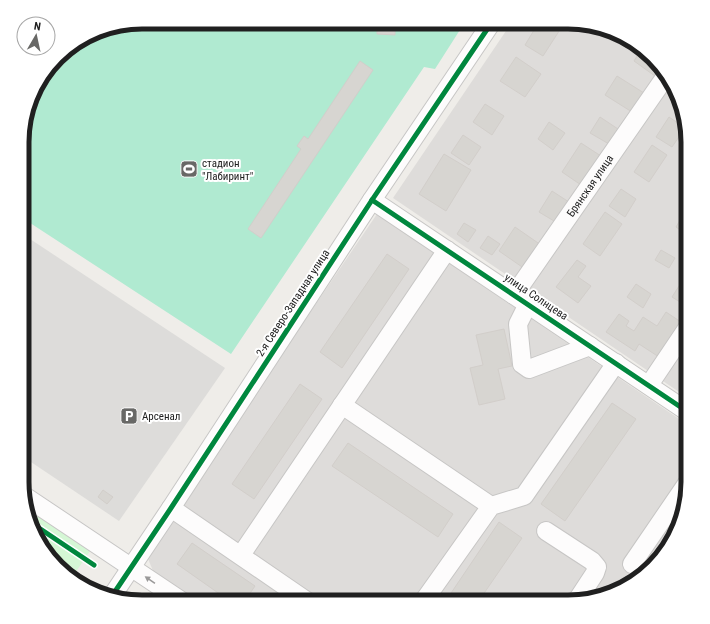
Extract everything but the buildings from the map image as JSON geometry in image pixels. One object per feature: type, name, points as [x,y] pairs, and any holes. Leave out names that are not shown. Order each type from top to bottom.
[{"type":"street","name":"2-я Северо-Западная улица","points":[[115,592],[372,200],[487,29]]},
{"type":"street","name":"Брянская улица","points":[[590,346],[529,369],[522,364],[518,324],[521,300],[663,81]]},
{"type":"street","name":"улица Солнцева","points":[[372,200],[681,407]]},
{"type":"street","points":[[241,555],[447,250]]},
{"type":"street","points":[[649,385],[681,337]]},
{"type":"street","points":[[428,595],[492,506],[524,496],[616,363]]},
{"type":"street","points":[[342,405],[492,506]]},
{"type":"street","points":[[632,564],[680,493]]},
{"type":"street","points":[[31,499],[173,595]]},
{"type":"street","points":[[171,508],[298,595]]},
{"type":"street","points":[[546,530],[592,561],[597,567],[595,573],[581,594]]},
{"type":"shaded area","points":[[507,29],[583,30],[611,38],[637,52],[658,73],[669,92],[679,120],[681,135],[681,393],[393,198]]},
{"type":"shaded area","points":[[377,214],[681,420],[680,497],[675,518],[669,532],[658,551],[648,562],[631,576],[604,589],[590,593],[575,595],[182,595],[156,578],[146,554]]},
{"type":"shaded area","name":"Арсенал","points":[[29,238],[225,368],[119,521],[29,461]]},
{"type":"green space","name":"стадион \"Лабиринт\"","points":[[461,29],[435,69],[424,67],[231,354],[29,222],[30,127],[35,106],[48,79],[68,57],[79,48],[106,35],[127,30]]},
{"type":"green space","points":[[32,508],[92,548],[75,573],[62,562],[48,545],[35,518]]},
{"type":"cycle path","points":[[115,592],[372,200],[487,29]]},
{"type":"cycle path","points":[[372,200],[681,407]]},
{"type":"cycle path","points":[[39,528],[94,565]]},
{"type":"place","name":"стадион \"Лабиринт\"","points":[[189,169]]},
{"type":"place","name":"Арсенал","points":[[129,416]]}]
